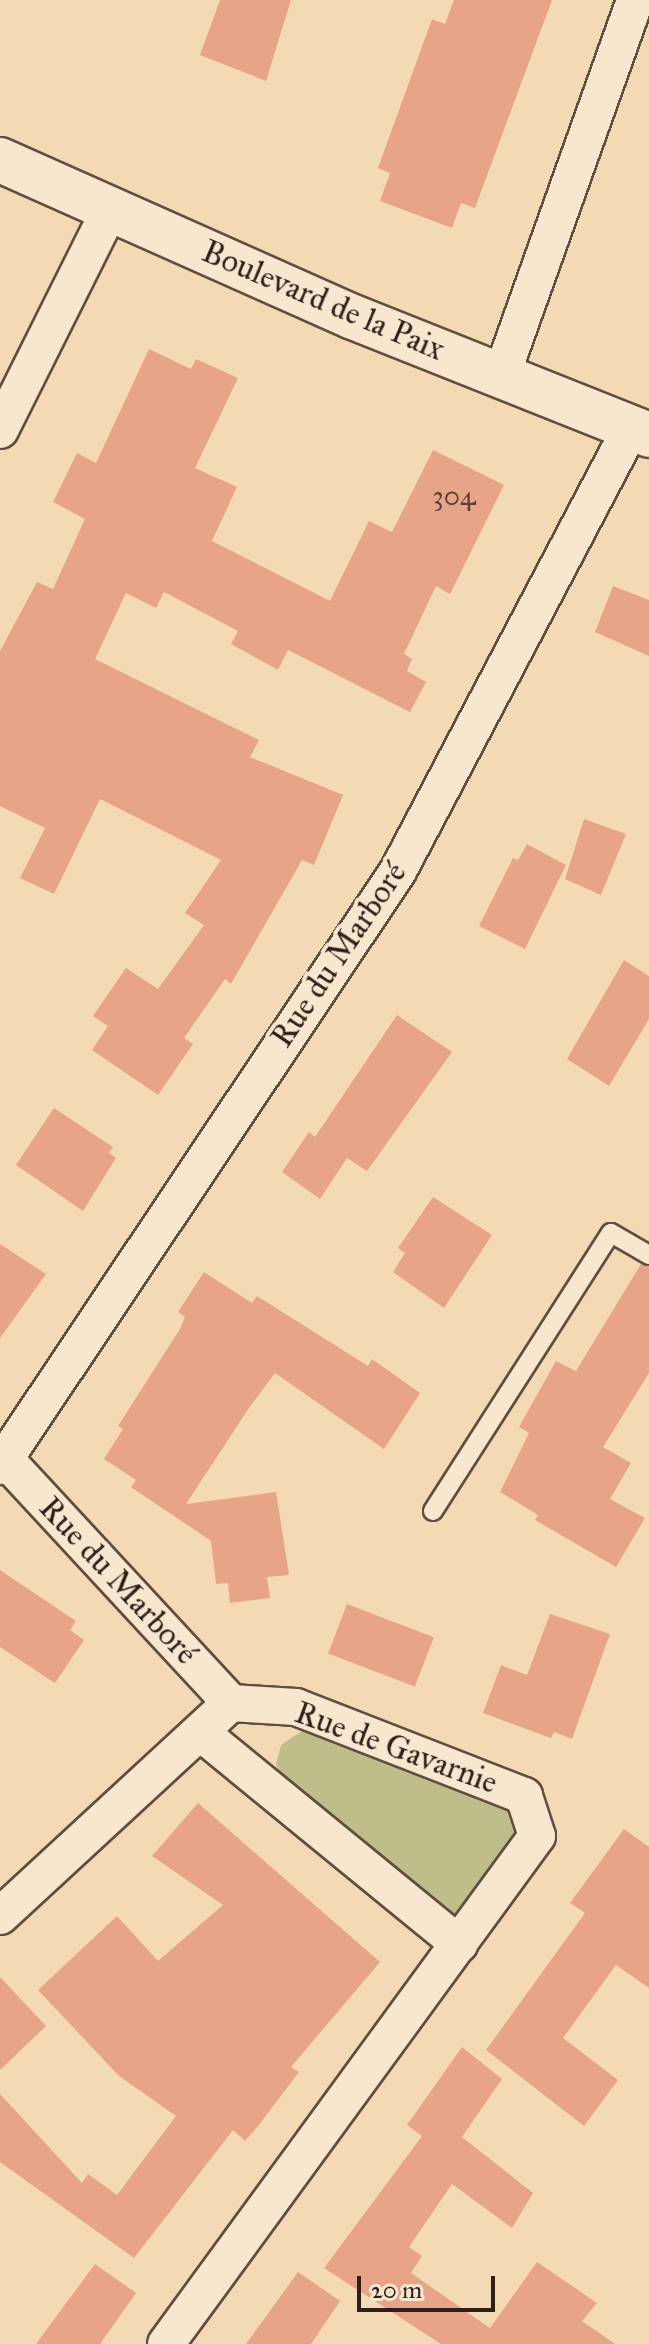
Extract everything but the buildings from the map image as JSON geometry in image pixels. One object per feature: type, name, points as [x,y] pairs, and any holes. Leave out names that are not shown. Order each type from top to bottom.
[{"type":"main road","name":"Boulevard de la Paix","points":[[0,160],[353,317],[640,431]]},
{"type":"street","points":[[502,374],[635,0]]},
{"type":"street","points":[[0,430],[110,209]]},
{"type":"street","name":"Rue du Marboré","points":[[231,1703],[2,1462],[398,871],[640,431]]},
{"type":"street","points":[[0,1916],[231,1703]]},
{"type":"street","name":"Rue de Gavarnie","points":[[166,2344],[537,1836],[524,1796],[296,1707],[231,1703]]},
{"type":"street","points":[[200,1732],[459,1944]]},
{"type":"lane","points":[[433,1511],[611,1233],[649,1255]]},
{"type":"shaded area","points":[[302,1731],[319,1731],[512,1809],[518,1840],[456,1917],[445,1915],[281,1777],[276,1764],[281,1745]]}]
